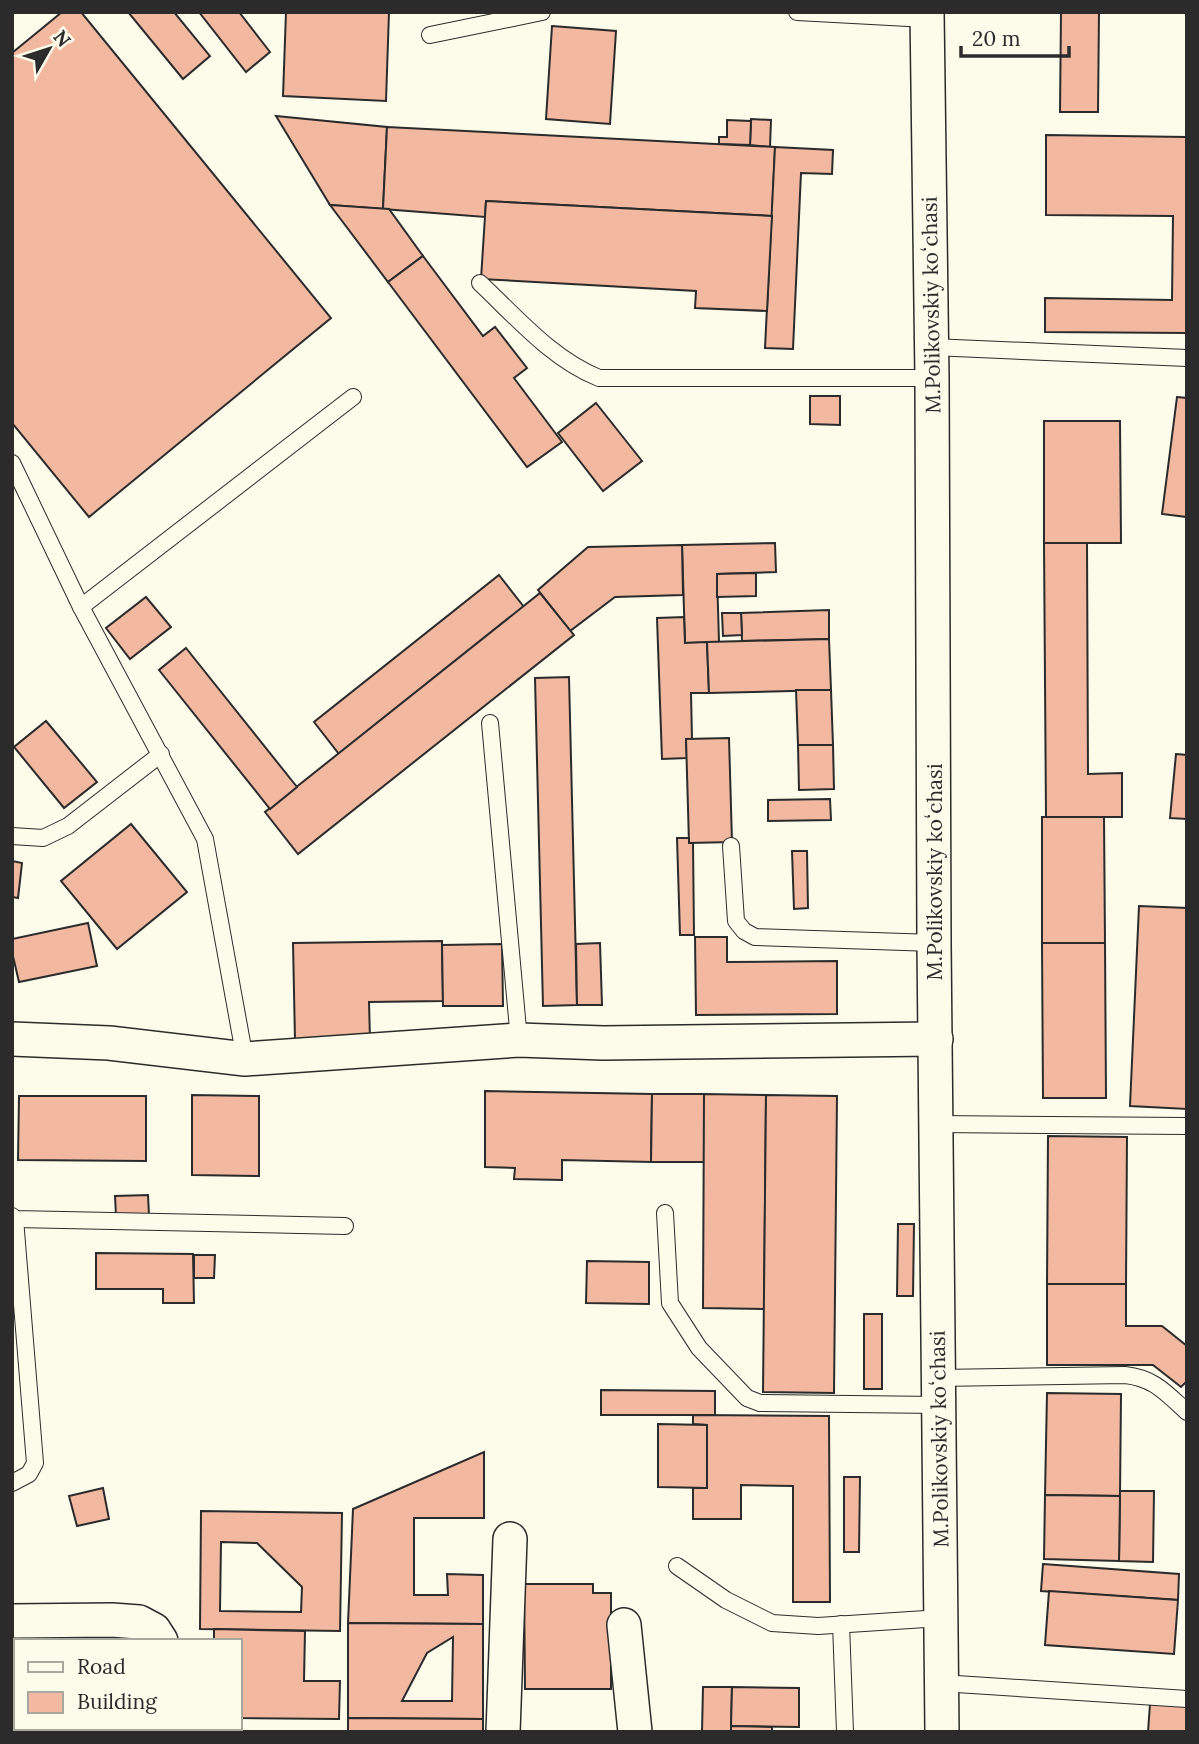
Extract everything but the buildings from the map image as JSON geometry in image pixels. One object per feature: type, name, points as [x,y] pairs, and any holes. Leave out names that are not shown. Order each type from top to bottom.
[{"type":"street","name":"M.Polikovskiy koʻchasi","points":[[927,16],[942,1732]]},
{"type":"street","points":[[12,1039],[109,1043],[245,1059],[519,1040],[617,1043],[936,1039]]},
{"type":"street","points":[[503,1732],[510,1539]]},
{"type":"street","points":[[12,1621],[139,1622],[154,1630],[160,1639]]},
{"type":"street","points":[[624,1625],[635,1732]]},
{"type":"lane","points":[[430,35],[542,12]]},
{"type":"lane","points":[[797,12],[927,16]]},
{"type":"lane","points":[[480,283],[542,342],[576,369],[599,378],[932,363],[1187,358]]},
{"type":"lane","points":[[81,607],[353,397]]},
{"type":"lane","points":[[12,463],[81,607],[205,839],[245,1059]]},
{"type":"lane","points":[[490,723],[519,1040]]},
{"type":"lane","points":[[12,836],[43,838],[68,827],[161,754]]},
{"type":"lane","points":[[731,846],[736,921],[744,931],[755,937],[934,943]]},
{"type":"lane","points":[[937,1124],[1187,1126]]},
{"type":"lane","points":[[665,1213],[670,1303],[699,1349],[747,1398],[760,1403],[1125,1375],[1141,1376],[1158,1385],[1187,1412]]},
{"type":"lane","points":[[12,1483],[29,1474],[35,1463],[14,1217],[345,1226]]},
{"type":"lane","points":[[677,1566],[726,1600],[772,1623],[818,1626],[941,1618]]},
{"type":"lane","points":[[841,1624],[845,1732]]},
{"type":"lane","points":[[941,1683],[1187,1699]]}]
